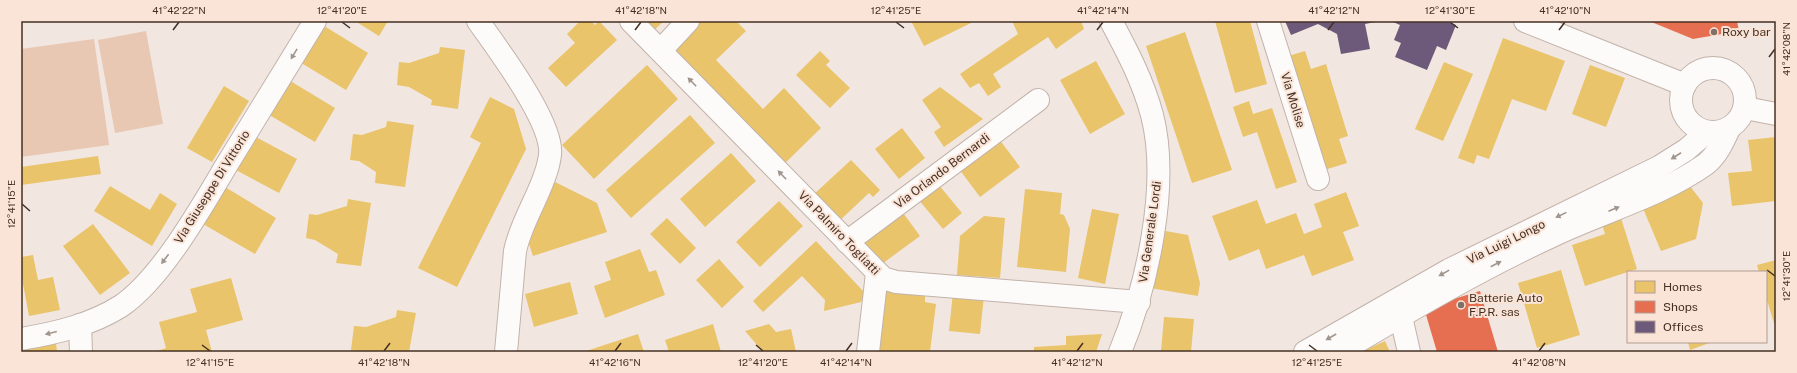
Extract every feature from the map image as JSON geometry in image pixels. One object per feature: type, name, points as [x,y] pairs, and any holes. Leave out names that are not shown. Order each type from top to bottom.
[{"type":"street","name":"Via Giuseppe Di Vittorio","points":[[21,339],[80,325],[103,316],[122,305],[140,289],[162,263],[200,210],[314,21]]},
{"type":"street","points":[[478,21],[510,68],[538,115],[546,131],[550,148],[550,161],[545,176],[518,238],[515,251],[506,352]]},
{"type":"street","name":"Via Palmiro Togliatti","points":[[631,21],[661,50],[877,274],[883,278],[896,282],[1139,302]]},
{"type":"street","points":[[661,50],[688,21]]},
{"type":"street","name":"Via Generale Lordi","points":[[1111,21],[1143,85],[1152,116],[1158,147],[1158,182],[1155,215],[1139,302],[1120,352]]},
{"type":"street","name":"Via Molise","points":[[1268,21],[1318,179]]},
{"type":"street","points":[[1525,21],[1685,85]]},
{"type":"street","points":[[1710,68],[1730,72],[1738,79],[1743,88],[1746,98],[1745,108],[1736,124],[1729,129],[1721,132],[1707,132],[1697,128],[1684,114],[1682,100],[1685,85],[1700,71],[1710,68]]},
{"type":"street","name":"Via Orlando Bernardi","points":[[847,242],[1038,100]]},
{"type":"street","points":[[1745,108],[1776,114]]},
{"type":"street","name":"Via Luigi Longo","points":[[1340,352],[1531,246],[1680,180],[1712,158],[1729,129]]},
{"type":"street","name":"Via Luigi Longo","points":[[1305,352],[1449,270],[1659,167],[1686,150],[1707,132]]},
{"type":"street","points":[[868,352],[877,274]]},
{"type":"street","points":[[1401,317],[1409,352]]},
{"type":"street","points":[[80,325],[81,352]]},
{"type":"shaded area","points":[[146,31],[163,124],[115,133],[98,40]]},
{"type":"shaded area","points":[[94,39],[109,145],[21,157],[21,49]]},
{"type":"building: Homes","points":[[355,21],[388,21],[379,36]]},
{"type":"building: Homes","points":[[580,21],[591,21],[595,25],[599,21],[617,40],[566,87],[548,68],[575,43],[567,34]]},
{"type":"building: Homes","points":[[640,21],[664,21],[651,33]]},
{"type":"building: Homes","points":[[697,21],[736,21],[746,31],[716,60],[763,109],[784,88],[821,128],[779,169],[666,50]]},
{"type":"building: Homes","points":[[911,21],[970,21],[971,23],[924,46]]},
{"type":"building: Homes","points":[[1012,21],[1081,21],[1084,29],[1056,49],[1048,37],[993,74],[1001,87],[988,96],[979,83],[970,88],[960,74],[1018,34]]},
{"type":"building: Homes","points":[[1215,21],[1250,21],[1267,84],[1235,93]]},
{"type":"building: Homes","points":[[321,24],[368,53],[346,90],[298,61]]},
{"type":"building: Homes","points":[[1185,32],[1232,170],[1192,183],[1146,46]]},
{"type":"building: Homes","points":[[1503,38],[1565,61],[1546,111],[1512,99],[1489,159],[1477,155],[1474,164],[1458,158]]},
{"type":"building: Homes","points":[[440,47],[465,50],[458,109],[431,105],[432,100],[409,87],[397,85],[399,62],[409,63],[439,53]]},
{"type":"building: Homes","points":[[820,51],[830,61],[826,65],[850,88],[830,108],[796,75]]},
{"type":"building: Homes","points":[[1305,51],[1311,69],[1326,64],[1348,136],[1339,139],[1347,163],[1321,171],[1285,57]]},
{"type":"building: Homes","points":[[1096,61],[1125,114],[1090,134],[1060,80]]},
{"type":"building: Homes","points":[[1444,62],[1473,74],[1443,141],[1415,129]]},
{"type":"building: Homes","points":[[647,65],[678,99],[594,179],[562,145]]},
{"type":"building: Homes","points":[[1590,65],[1625,78],[1606,127],[1572,114]]},
{"type":"building: Homes","points":[[287,79],[335,108],[315,142],[266,113]]},
{"type":"building: Homes","points":[[224,86],[249,101],[212,162],[187,148]]},
{"type":"building: Homes","points":[[940,87],[983,119],[944,147],[934,132],[941,127],[922,100]]},
{"type":"building: Homes","points":[[490,97],[514,109],[526,149],[457,287],[418,268],[481,143],[470,137]]},
{"type":"building: Homes","points":[[1249,101],[1253,114],[1272,108],[1297,182],[1276,189],[1257,132],[1243,137],[1233,107]]},
{"type":"building: Homes","points":[[690,115],[715,143],[631,218],[606,190]]},
{"type":"building: Homes","points":[[387,121],[414,125],[405,187],[375,183],[376,172],[359,161],[350,160],[353,134],[362,135],[386,127]]},
{"type":"building: Homes","points":[[902,128],[925,158],[899,179],[875,149]]},
{"type":"building: Homes","points":[[252,135],[297,159],[279,193],[234,169]]},
{"type":"building: Homes","points":[[996,135],[1020,167],[980,197],[956,165]]},
{"type":"building: Homes","points":[[1776,137],[1776,201],[1732,206],[1728,173],[1752,171],[1748,140]]},
{"type":"building: Homes","points":[[731,153],[756,181],[705,227],[680,199]]},
{"type":"building: Homes","points":[[98,156],[101,174],[21,185],[21,167]]},
{"type":"building: Homes","points":[[851,160],[880,190],[873,197],[869,193],[837,223],[812,196]]},
{"type":"building: Homes","points":[[551,180],[597,203],[607,232],[533,256],[525,232]]},
{"type":"building: Homes","points":[[1686,181],[1703,203],[1696,239],[1661,251],[1642,206]]},
{"type":"building: Homes","points":[[938,184],[962,213],[943,229],[918,199]]},
{"type":"building: Homes","points":[[110,186],[150,210],[160,193],[177,204],[152,246],[94,211]]},
{"type":"building: Homes","points":[[225,187],[276,218],[255,254],[203,224]]},
{"type":"building: Homes","points":[[1025,189],[1062,193],[1060,214],[1064,215],[1070,229],[1066,272],[1017,267]]},
{"type":"building: Homes","points":[[1346,192],[1359,226],[1343,232],[1354,260],[1312,276],[1304,255],[1266,269],[1259,249],[1229,261],[1212,216],[1257,200],[1266,224],[1296,213],[1304,234],[1322,227],[1314,204]]},
{"type":"building: Homes","points":[[348,199],[371,203],[361,266],[336,263],[338,254],[315,240],[306,238],[309,214],[317,215],[347,206]]},
{"type":"building: Homes","points":[[779,201],[803,226],[760,267],[736,242]]},
{"type":"building: Homes","points":[[1092,209],[1119,214],[1105,284],[1078,278]]},
{"type":"building: Homes","points":[[901,210],[920,236],[875,269],[856,244]]},
{"type":"building: Homes","points":[[984,216],[1005,218],[1000,278],[957,275],[960,236]]},
{"type":"building: Homes","points":[[667,218],[696,248],[680,264],[650,234]]},
{"type":"building: Homes","points":[[1621,218],[1637,269],[1627,271],[1585,286],[1572,245],[1605,234],[1602,224]]},
{"type":"building: Homes","points":[[93,224],[130,273],[100,295],[63,246]]},
{"type":"building: Homes","points":[[1154,229],[1188,235],[1200,283],[1198,296],[1144,287]]},
{"type":"building: Homes","points":[[816,241],[865,293],[861,302],[824,311],[825,300],[802,276],[763,312],[753,301]]},
{"type":"building: Homes","points":[[640,249],[649,272],[656,270],[665,295],[605,318],[594,286],[611,280],[605,262]]},
{"type":"building: Homes","points":[[33,255],[38,280],[53,277],[60,310],[29,316],[21,273],[21,257]]},
{"type":"building: Homes","points":[[719,259],[744,287],[722,308],[696,280]]},
{"type":"building: Homes","points":[[1776,260],[1776,322],[1774,323],[1767,300],[1767,271],[1759,271],[1757,265]]},
{"type":"building: Homes","points":[[1561,270],[1580,335],[1537,348],[1518,283]]},
{"type":"building: Homes","points":[[231,278],[243,320],[206,330],[212,352],[154,352],[166,348],[159,322],[197,312],[190,289]]},
{"type":"building: Homes","points":[[570,282],[578,314],[534,327],[525,294]]},
{"type":"building: Homes","points":[[885,290],[925,295],[925,302],[936,304],[930,352],[877,352]]},
{"type":"building: Homes","points":[[953,292],[984,295],[980,334],[949,331]]},
{"type":"building: Homes","points":[[397,310],[416,313],[409,352],[364,352],[351,350],[354,326],[366,327],[396,317]]},
{"type":"building: Homes","points":[[1164,317],[1194,319],[1191,352],[1161,351]]},
{"type":"building: Homes","points":[[713,324],[721,352],[669,352],[665,340]]},
{"type":"building: Homes","points":[[769,324],[776,332],[791,329],[796,352],[763,352],[745,331]]},
{"type":"building: Homes","points":[[638,334],[644,352],[583,352]]},
{"type":"building: Homes","points":[[1102,334],[1096,352],[1034,352],[1034,347],[1066,345],[1066,336]]},
{"type":"building: Homes","points":[[1385,341],[1390,352],[1361,352]]},
{"type":"building: Homes","points":[[56,343],[57,352],[21,352],[21,348]]},
{"type":"building: Homes","points":[[1688,343],[1709,343],[1690,350]]},
{"type":"building: Shops","points":[[1649,21],[1737,21],[1739,31],[1693,39]]},
{"type":"building: Shops","points":[[1480,291],[1498,352],[1437,352],[1424,308]]},
{"type":"building: Offices","points":[[1285,21],[1375,22],[1365,24],[1370,49],[1341,54],[1337,34],[1318,24],[1291,35]]},
{"type":"building: Offices","points":[[1391,21],[1446,21],[1456,25],[1446,50],[1437,46],[1427,70],[1395,57],[1401,43],[1394,40],[1400,25]]},
{"type":"place","name":"Roxy bar","points":[[1714,32]]},
{"type":"place","name":"Batterie Auto F.P.R. sas","points":[[1461,305]]}]
